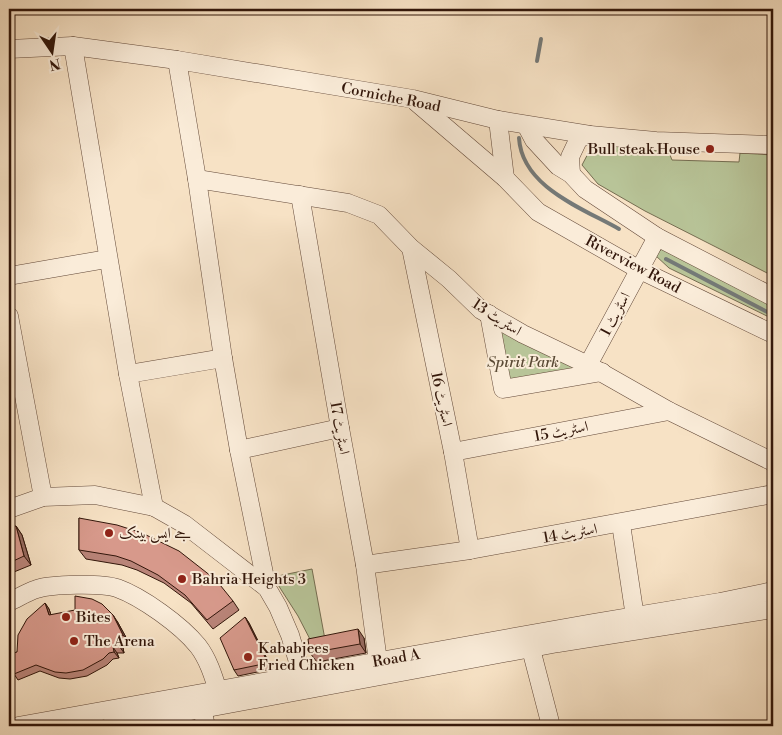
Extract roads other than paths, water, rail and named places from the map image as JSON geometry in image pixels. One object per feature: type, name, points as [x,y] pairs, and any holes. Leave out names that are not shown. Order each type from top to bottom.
[{"type":"street","name":"Corniche Road","points":[[9,49],[72,46],[177,60],[413,99],[498,120],[590,135],[656,141],[773,145]]},
{"type":"street","points":[[72,46],[128,374],[154,507]]},
{"type":"street","points":[[177,60],[239,450],[267,588],[278,607],[290,635],[304,683]]},
{"type":"street","name":"Riverview Road","points":[[413,99],[505,178],[538,212],[638,269],[773,334]]},
{"type":"street","points":[[498,120],[505,178]]},
{"type":"street","points":[[526,124],[534,140],[558,166],[571,174],[585,189],[656,237],[773,297]]},
{"type":"street","points":[[571,174],[570,156],[579,138],[590,135]]},
{"type":"street","name":"اسٹریٹ 13","points":[[197,179],[348,203],[379,215],[411,248],[449,279],[482,310],[523,334],[595,369],[669,411],[773,462]]},
{"type":"street","name":"اسٹریٹ 17","points":[[300,195],[340,428],[366,565],[378,661]]},
{"type":"street","name":"اسٹریٹ 1","points":[[595,369],[638,269],[656,237]]},
{"type":"street","name":"اسٹریٹ 16","points":[[411,248],[453,452],[470,550]]},
{"type":"street","points":[[9,276],[108,259]]},
{"type":"street","points":[[489,314],[503,390],[595,369]]},
{"type":"street","points":[[9,316],[43,497]]},
{"type":"street","points":[[128,374],[224,358]]},
{"type":"street","name":"اسٹریٹ 15","points":[[453,452],[669,411]]},
{"type":"street","points":[[239,450],[340,428]]},
{"type":"street","name":"اسٹریٹ 14","points":[[366,565],[470,550],[621,524],[773,494]]},
{"type":"street","points":[[9,509],[43,497],[95,495],[154,507],[184,524],[267,588]]},
{"type":"street","points":[[621,524],[635,616]]},
{"type":"street","points":[[9,602],[38,588],[75,584],[116,588],[142,601],[171,620],[198,646],[209,665],[218,691]]},
{"type":"street","name":"Road A","points":[[110,726],[202,709],[304,683],[378,661],[720,602],[773,591]]},
{"type":"street","name":"Road A","points":[[18,726],[218,691],[304,683],[531,649],[558,643],[773,609]]},
{"type":"street","points":[[531,649],[550,726]]},
{"type":"street","points":[[202,709],[206,726]]},
{"type":"waterway","points":[[537,61],[541,39]]},
{"type":"waterway","points":[[519,138],[523,155],[531,170],[542,183],[572,204],[619,229]]},
{"type":"waterway","points":[[666,259],[773,315]]},
{"type":"place","name":"Bull steak House","points":[[710,149]]},
{"type":"place","name":"جے ایس بینک","points":[[109,533]]},
{"type":"place","name":"Bahria Heights 3","points":[[182,579]]},
{"type":"place","name":"Bites","points":[[66,617]]},
{"type":"place","name":"The Arena","points":[[74,641]]},
{"type":"place","name":"Kababjees Fried Chicken","points":[[248,657]]},
{"type":"park label","name":"Spirit Park","points":[[523,362]]}]
